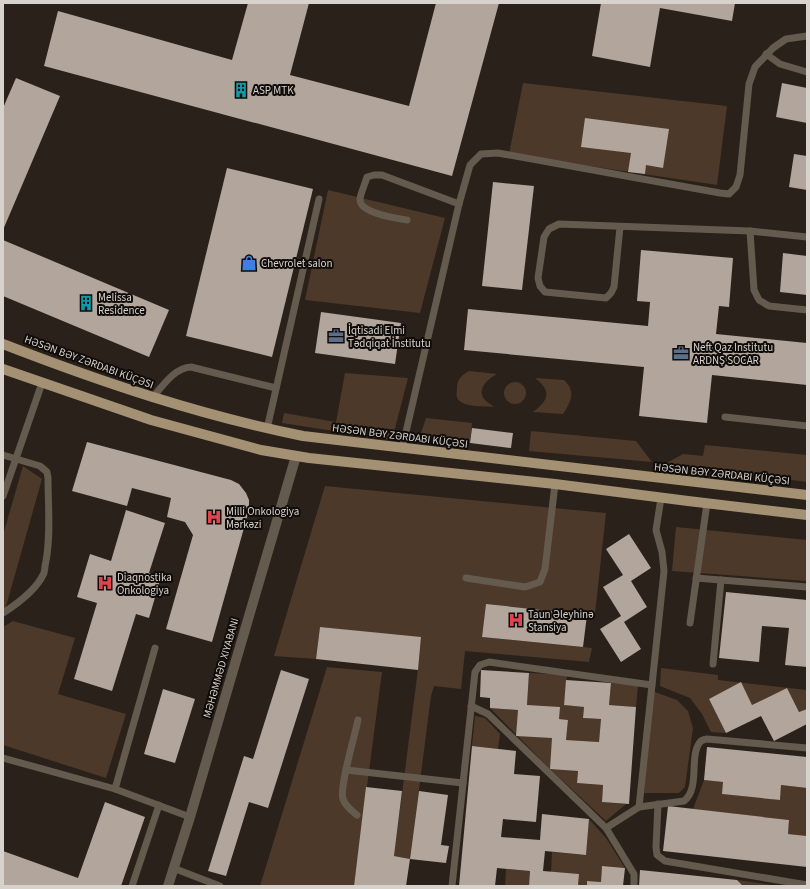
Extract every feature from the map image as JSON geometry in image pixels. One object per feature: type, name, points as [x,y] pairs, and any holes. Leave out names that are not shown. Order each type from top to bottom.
[{"type":"main road","name":"HƏSƏN BƏY ZƏRDABI KÜÇƏSI","points":[[3,344],[97,380],[152,398],[267,429],[303,436],[402,449],[807,495]]},
{"type":"main road","points":[[3,370],[151,420],[261,450],[296,456],[555,484],[807,515]]},
{"type":"street","name":"MƏHƏMMƏD XIYABANI","points":[[168,886],[190,817],[296,456]]},
{"type":"lane","points":[[402,449],[459,204],[470,165],[481,154],[498,153],[720,194],[729,194],[736,187],[740,175],[749,84],[755,67],[766,54],[786,39],[807,36]]},
{"type":"lane","points":[[766,54],[780,64],[807,72]]},
{"type":"lane","points":[[406,220],[368,211],[363,206],[360,200],[367,177],[374,174],[382,175],[459,204]]},
{"type":"lane","points":[[267,429],[319,199]]},
{"type":"lane","points":[[620,228],[614,287],[606,298],[545,292],[540,286],[538,278],[544,237],[549,229],[558,224],[620,228],[750,231],[807,237]]},
{"type":"lane","points":[[750,231],[754,290],[759,300],[769,306],[807,310]]},
{"type":"lane","points":[[152,398],[174,374],[184,367],[191,367],[276,388]]},
{"type":"lane","points":[[3,496],[42,383]]},
{"type":"lane","points":[[724,417],[807,426]]},
{"type":"lane","points":[[3,455],[40,466],[46,472],[48,493],[47,552],[44,573],[22,600],[3,613]]},
{"type":"lane","points":[[466,578],[525,587],[540,582],[545,569],[555,484]]},
{"type":"lane","points":[[639,807],[664,571],[662,552],[656,530],[661,498]]},
{"type":"lane","points":[[690,623],[707,503]]},
{"type":"lane","points":[[696,578],[807,587]]},
{"type":"lane","points":[[713,664],[721,580]]},
{"type":"lane","points":[[115,790],[155,648]]},
{"type":"lane","points":[[452,886],[475,672],[480,665],[489,662],[652,685]]},
{"type":"lane","points":[[471,706],[488,714],[606,828],[634,874],[634,886]]},
{"type":"lane","points":[[357,815],[347,806],[342,794],[358,720]]},
{"type":"lane","points":[[606,828],[639,807],[684,800],[688,797],[692,791],[697,751],[701,742],[707,738],[807,748]]},
{"type":"lane","points":[[3,758],[115,790],[190,817]]},
{"type":"lane","points":[[346,770],[463,783]]},
{"type":"lane","points":[[658,804],[656,847],[657,855],[665,861],[807,885]]},
{"type":"lane","points":[[132,886],[159,805]]},
{"type":"lane","points":[[173,868],[220,886]]},
{"type":"shaded area","points":[[523,83],[727,106],[717,185],[509,154]]},
{"type":"shaded area","points":[[328,190],[445,218],[420,313],[305,300]]},
{"type":"shaded area","points":[[469,371],[497,374],[484,384],[482,391],[484,399],[494,407],[468,405],[459,401],[457,397],[458,382],[462,376]]},
{"type":"shaded area","points":[[345,373],[408,378],[392,440],[282,423],[284,413],[336,422]]},
{"type":"shaded area","points":[[535,378],[564,380],[570,387],[571,398],[563,414],[533,412],[542,403],[546,395],[544,387]]},
{"type":"shaded area","points":[[511,382],[519,382],[526,389],[526,397],[519,404],[511,404],[504,397],[504,389]]},
{"type":"shaded area","points":[[426,418],[472,423],[470,443],[420,436]]},
{"type":"shaded area","points":[[531,431],[636,441],[652,462],[529,451]]},
{"type":"shaded area","points":[[705,445],[807,455],[807,482],[665,464],[683,454],[703,456]]},
{"type":"shaded area","points":[[23,466],[42,479],[5,610],[3,611],[3,535]]},
{"type":"shaded area","points":[[325,486],[606,513],[595,614],[587,615],[486,605],[482,637],[592,648],[589,662],[465,651],[461,689],[434,686],[431,696],[410,859],[394,856],[421,638],[320,627],[316,659],[274,656]]},
{"type":"shaded area","points":[[676,527],[807,540],[807,581],[672,571]]},
{"type":"shaded area","points":[[13,621],[75,638],[58,694],[126,714],[106,778],[3,745],[3,627]]},
{"type":"shaded area","points":[[327,667],[382,672],[354,886],[260,886]]},
{"type":"shaded area","points":[[661,668],[718,675],[718,680],[807,690],[807,709],[799,712],[787,688],[752,705],[741,683],[709,699],[726,733],[711,732],[702,714],[690,698],[660,686]]},
{"type":"shaded area","points":[[529,673],[567,675],[564,705],[584,707],[583,718],[601,719],[599,742],[566,740],[568,720],[559,719],[527,705]]},
{"type":"shaded area","points":[[611,683],[638,685],[636,707],[609,705]]},
{"type":"shaded area","points":[[652,691],[677,700],[688,711],[693,728],[685,787],[679,793],[644,793]]},
{"type":"shaded area","points":[[490,708],[518,710],[552,738],[578,771],[577,783],[603,785],[602,802],[626,804],[606,821],[550,769]]},
{"type":"shaded area","points":[[475,716],[485,718],[500,734],[498,749],[472,746]]},
{"type":"shaded area","points":[[704,780],[723,782],[723,794],[780,800],[781,785],[807,788],[807,836],[788,834],[789,820],[693,809]]},
{"type":"shaded area","points":[[589,819],[606,838],[625,868],[602,866],[601,882],[587,881],[587,886],[578,886],[579,874],[551,872],[552,852],[586,855]]},
{"type":"shaded area","points":[[506,869],[530,871],[529,886],[505,886]]},
{"type":"shaded area","points":[[737,880],[772,885],[743,886]]},
{"type":"building","name":"ASP MTK","points":[[248,3],[309,3],[290,75],[409,106],[436,3],[499,3],[452,176],[44,66],[58,11],[232,60]]},
{"type":"building","points":[[601,3],[735,3],[732,21],[660,8],[650,67],[592,56]]},
{"type":"building","points":[[16,78],[60,96],[3,230],[3,108]]},
{"type":"building","points":[[782,83],[807,88],[807,123],[776,117]]},
{"type":"building","points":[[585,118],[669,129],[663,168],[646,165],[645,174],[628,172],[631,153],[581,147]]},
{"type":"building","points":[[794,154],[807,156],[807,190],[789,187]]},
{"type":"building","name":"Chevrolet salon","points":[[227,168],[313,189],[272,357],[186,336]]},
{"type":"building","points":[[493,182],[534,186],[522,290],[482,286]]},
{"type":"building","name":"Melissa Residence","points":[[3,240],[169,310],[149,357],[3,296]]},
{"type":"building","points":[[641,250],[733,258],[729,307],[719,306],[716,334],[807,343],[807,385],[712,375],[707,423],[639,416],[644,367],[464,350],[468,309],[648,326],[650,302],[637,301]]},
{"type":"building","points":[[783,253],[807,256],[807,295],[780,292]]},
{"type":"building","points":[[321,312],[401,323],[395,364],[315,353]]},
{"type":"building","points":[[472,428],[513,433],[511,448],[470,443]]},
{"type":"building","points":[[87,442],[231,480],[239,484],[246,493],[249,500],[249,510],[212,642],[166,629],[193,535],[185,522],[167,517],[171,498],[132,488],[127,506],[72,491]]},
{"type":"building","points":[[126,510],[165,523],[149,573],[161,577],[149,618],[136,614],[112,691],[74,679],[97,603],[77,597],[90,554],[111,561]]},
{"type":"building","points":[[629,534],[651,568],[631,581],[647,607],[624,622],[641,649],[621,662],[600,629],[621,616],[603,587],[623,575],[606,549]]},
{"type":"building","points":[[726,592],[807,600],[807,667],[785,665],[789,628],[762,626],[759,662],[719,658]]},
{"type":"building","points":[[486,604],[587,615],[583,647],[482,637]]},
{"type":"building","points":[[320,627],[421,637],[418,670],[316,659]]},
{"type":"building","points":[[281,670],[309,679],[268,808],[249,802],[226,876],[208,871],[244,756],[253,759]]},
{"type":"building","points":[[481,670],[529,673],[527,705],[560,707],[559,719],[568,720],[566,740],[599,742],[601,719],[583,718],[584,707],[564,705],[566,680],[611,683],[609,705],[636,707],[629,804],[602,802],[603,785],[577,783],[578,771],[550,769],[552,738],[516,736],[518,710],[490,708],[490,698],[480,697]]},
{"type":"building","points":[[741,682],[752,705],[787,688],[799,712],[807,709],[807,724],[774,741],[761,716],[726,733],[709,699]]},
{"type":"building","points":[[163,689],[195,699],[175,763],[144,754]]},
{"type":"building","points":[[472,746],[516,751],[514,774],[540,776],[536,822],[503,819],[501,837],[540,840],[542,814],[589,819],[586,855],[545,851],[543,871],[579,874],[578,886],[529,886],[530,871],[497,868],[495,886],[459,886]]},
{"type":"building","points":[[707,747],[807,757],[807,788],[781,785],[780,800],[722,794],[723,782],[704,780]]},
{"type":"building","points":[[366,787],[402,791],[394,856],[410,859],[406,886],[354,886]]},
{"type":"building","points":[[419,791],[448,795],[441,845],[449,846],[446,863],[410,859]]},
{"type":"building","points":[[105,802],[145,817],[121,886],[3,886],[3,851],[78,878]]},
{"type":"building","points":[[668,806],[789,820],[788,834],[807,836],[807,867],[663,851]]},
{"type":"building","points":[[602,866],[625,868],[623,886],[587,886],[587,881],[601,882]]},
{"type":"building","points":[[640,870],[737,880],[743,886],[639,886]]},
{"type":"place","name":"ASP MTK","points":[[241,90]]},
{"type":"place","name":"Chevrolet salon","points":[[249,263]]},
{"type":"place","name":"Melissa Residence","points":[[86,303]]},
{"type":"place","name":"İqtisadi Elmi Tədqiqat İnstitutu","points":[[336,336]]},
{"type":"place","name":"Neft Qaz Institutu ARDNŞ SOCAR","points":[[681,353]]},
{"type":"place","name":"Milli Onkologiya Mərkəzi","points":[[214,517]]},
{"type":"place","name":"Diaqnostika Onkologiya","points":[[105,583]]},
{"type":"place","name":"Taun Əleyhinə Stansiya","points":[[516,620]]}]
